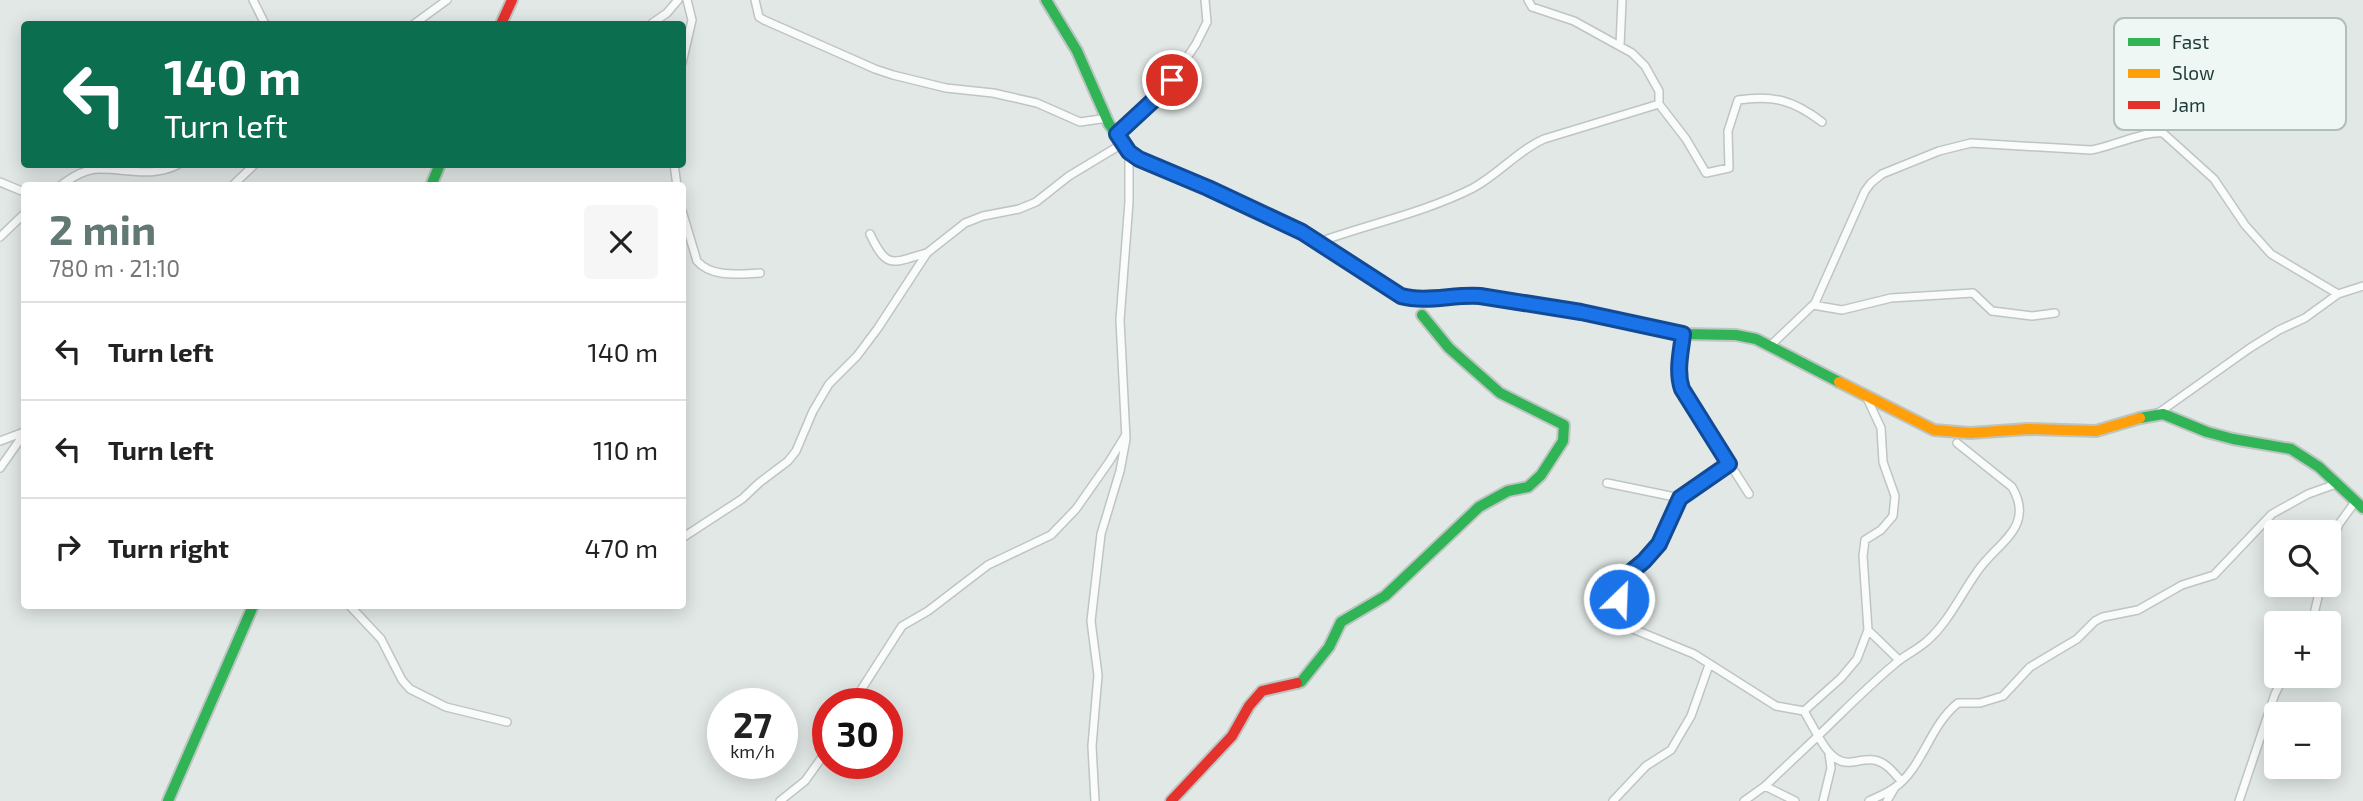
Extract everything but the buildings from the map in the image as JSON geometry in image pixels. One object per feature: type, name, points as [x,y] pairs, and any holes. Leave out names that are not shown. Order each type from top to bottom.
[{"type":"main road","points":[[502,21],[512,0]]},
{"type":"main road","points":[[1046,0],[1076,50],[1108,118],[1123,143],[1139,159],[1243,203],[1319,242],[1406,298],[1480,296],[1581,312],[1683,334],[1736,335],[1771,345],[1934,430],[1952,433],[2028,429],[2096,430],[2157,414],[2170,416],[2207,432],[2291,449],[2319,467],[2359,505]]},
{"type":"main road","points":[[1171,801],[1232,736],[1249,706],[1262,691],[1301,682],[1329,647],[1341,622],[1385,596],[1479,508],[1508,491],[1528,487],[1541,475],[1563,441],[1564,425],[1500,393],[1449,348],[1422,315]]},
{"type":"main road","points":[[168,801],[252,609]]},
{"type":"street","points":[[253,0],[264,21]]},
{"type":"street","points":[[418,21],[447,0]]},
{"type":"street","points":[[655,21],[678,0]]},
{"type":"street","points":[[686,46],[692,20],[687,0]]},
{"type":"street","points":[[755,0],[759,17],[764,20],[875,69],[946,88],[993,93],[1038,103],[1080,122],[1108,118]]},
{"type":"street","points":[[686,535],[742,499],[788,461],[804,437],[813,411],[829,384],[857,356],[878,328],[927,253],[965,223],[1036,202],[1069,176],[1123,143],[1196,44],[1207,22],[1205,0]]},
{"type":"street","points":[[1528,0],[1532,7],[1574,21],[1632,53],[1645,66],[1659,91],[1659,104],[1686,139],[1706,173],[1729,168],[1728,131],[1738,100],[1764,96],[1801,106],[1822,122]]},
{"type":"street","points":[[1620,46],[1622,0]]},
{"type":"street","points":[[1319,242],[1447,200],[1496,174],[1528,146],[1544,139],[1659,104]]},
{"type":"street","points":[[1771,345],[1813,305],[1871,183],[1882,174],[1939,151],[1971,143],[2091,150],[2158,132],[2169,138],[2214,179],[2239,216],[2271,254],[2338,294]]},
{"type":"street","points":[[1095,801],[1092,747],[1098,676],[1091,621],[1093,596],[1101,534],[1120,471],[1126,432],[1120,320],[1129,202],[1123,143]]},
{"type":"street","points":[[67,182],[83,172],[99,168],[149,173],[172,168]]},
{"type":"street","points":[[236,182],[251,168]]},
{"type":"street","points":[[0,182],[21,191]]},
{"type":"street","points":[[0,237],[21,217]]},
{"type":"street","points":[[686,225],[696,261],[701,266],[725,274],[760,273]]},
{"type":"street","points":[[870,234],[883,257],[888,260],[902,261],[927,253]]},
{"type":"street","points":[[2157,414],[2250,348],[2305,318],[2338,294],[2363,286]]},
{"type":"street","points":[[1813,305],[1842,310],[1891,298],[1973,293],[1992,311],[2032,316],[2055,313]]},
{"type":"street","points":[[1683,334],[1679,372],[1682,389],[1749,494]]},
{"type":"street","points":[[1804,711],[1841,678],[1857,659],[1868,630],[1863,556],[1865,540],[1881,530],[1893,516],[1895,496],[1883,462],[1881,428],[1866,395]]},
{"type":"street","points":[[862,688],[907,622],[928,611],[988,565],[1045,538],[1056,529],[1076,509],[1126,432]]},
{"type":"street","points":[[0,441],[21,434]]},
{"type":"street","points":[[0,468],[21,437]]},
{"type":"street","points":[[1744,801],[1765,786],[1862,691],[1927,641],[1939,628],[1979,568],[2011,535],[2020,509],[2018,497],[2012,487],[1957,443]]},
{"type":"street","points":[[1729,464],[1680,498],[1659,544],[1620,581],[1619,599],[1626,620],[1633,629],[1694,654],[1776,706],[1804,711]]},
{"type":"street","points":[[1607,483],[1680,498]]},
{"type":"street","points":[[1887,801],[1910,771],[1941,719],[1958,703],[1980,703],[2003,696],[2030,667],[2077,639],[2095,621],[2138,610],[2182,584],[2214,575],[2272,514],[2308,494],[2336,484]]},
{"type":"street","points":[[2341,522],[2359,505]]},
{"type":"street","points":[[353,609],[381,639],[402,680],[414,692],[446,707],[507,722]]},
{"type":"street","points":[[1868,630],[1899,660]]},
{"type":"street","points":[[1612,801],[1646,766],[1671,750],[1691,716],[1709,665]]},
{"type":"street","points":[[2239,801],[2278,688]]},
{"type":"street","points":[[1804,711],[1829,753],[1831,768],[1823,801]]},
{"type":"street","points":[[1829,753],[1846,763],[1875,760],[1884,763],[1901,780]]},
{"type":"street","points":[[780,801],[803,783],[812,771]]},
{"type":"street","points":[[1765,786],[1795,801]]},
{"type":"street","points":[[1869,801],[1894,789]]},
{"type":"traffic: fast","points":[[1046,0],[1077,51],[1109,124],[1138,159],[1302,232],[1401,296],[1420,299],[1480,296],[1581,312],[1683,334],[1736,335],[1756,339],[1839,382]]},
{"type":"traffic: fast","points":[[433,182],[438,168]]},
{"type":"traffic: fast","points":[[1297,683],[1301,682],[1329,647],[1341,622],[1385,596],[1479,507],[1508,491],[1528,487],[1541,475],[1563,441],[1564,425],[1500,393],[1449,348],[1422,315]]},
{"type":"traffic: fast","points":[[2140,418],[2163,414],[2207,432],[2291,449],[2319,467],[2363,508]]},
{"type":"traffic: fast","points":[[168,801],[252,609]]},
{"type":"traffic: slow","points":[[1839,382],[1934,430],[1970,433],[2028,429],[2096,431],[2140,418]]},
{"type":"traffic: jam","points":[[502,21],[512,0]]},
{"type":"traffic: jam","points":[[1171,801],[1232,736],[1249,706],[1262,691],[1297,683]]},
{"type":"route","points":[[1172,80],[1117,134],[1129,152],[1139,159],[1254,208],[1302,232],[1401,296],[1480,296],[1581,312],[1683,334],[1679,365],[1682,389],[1729,464],[1680,498],[1659,544],[1620,581],[1619,599]]}]
